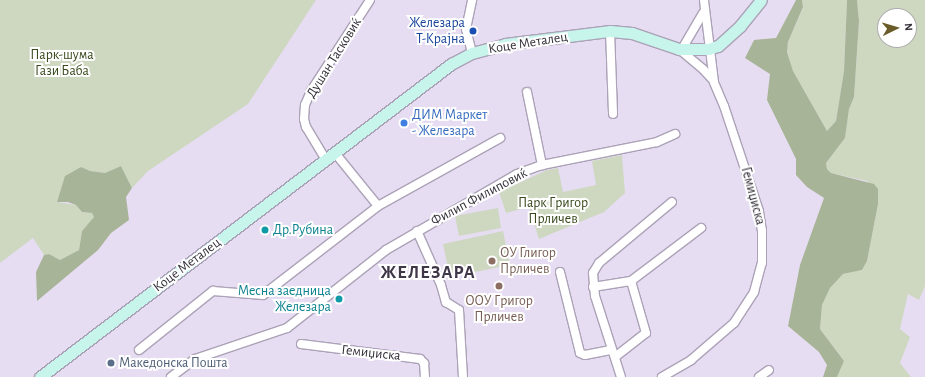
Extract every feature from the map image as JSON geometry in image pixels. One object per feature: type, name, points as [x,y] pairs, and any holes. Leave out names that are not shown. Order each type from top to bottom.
[{"type":"street","name":"Душан Тасковиќ","points":[[330,157],[306,127],[305,105],[370,0]]},
{"type":"street","points":[[472,0],[466,29],[472,54]]},
{"type":"street","name":"Гемиџиска","points":[[662,377],[691,360],[734,323],[754,292],[762,263],[762,231],[759,211],[727,114],[714,82],[708,49],[704,0]]},
{"type":"street","points":[[708,49],[718,46],[740,26],[762,0]]},
{"type":"street","points":[[680,49],[704,12]]},
{"type":"street","name":"Коце Металец","points":[[40,377],[452,64],[472,54],[527,40],[610,31],[632,33],[680,49],[708,49]]},
{"type":"street","points":[[610,31],[613,114]]},
{"type":"street","name":"Коце Металец","points":[[680,49],[703,69],[714,82]]},
{"type":"street","name":"Филип Филиповиќ","points":[[527,92],[542,165]]},
{"type":"street","name":"Филип Филиповиќ","points":[[171,377],[195,359],[287,328],[386,250],[517,174],[542,165],[626,150],[657,142],[674,134]]},
{"type":"street","points":[[139,350],[213,291],[263,295],[378,206],[500,138]]},
{"type":"street","points":[[330,157],[378,206]]},
{"type":"street","points":[[621,377],[593,287],[593,273],[599,263],[672,202]]},
{"type":"street","points":[[593,287],[632,281],[701,228]]},
{"type":"street","name":"Филип Филиповиќ","points":[[417,231],[441,285],[446,302],[459,310],[463,377]]},
{"type":"street","points":[[560,272],[580,353],[585,355],[613,353],[646,333],[632,281]]},
{"type":"street","name":"Гемиџиска","points":[[301,344],[420,359],[424,363],[426,377]]},
{"type":"street","points":[[759,377],[769,370]]},
{"type":"green space","name":"Парк-шума Гази Баба","points":[[0,0],[316,0],[248,104],[148,171],[132,188],[121,166],[105,173],[90,171],[81,167],[57,202],[76,205],[82,212],[92,213],[95,217],[82,231],[79,250],[60,260],[49,254],[44,255],[33,238],[0,263]]},
{"type":"green space","points":[[796,0],[802,0],[803,7],[788,42],[787,52],[793,71],[827,131],[836,121],[844,71],[847,0],[857,0],[859,21],[854,97],[849,109],[845,138],[826,163],[827,169],[831,173],[874,184],[878,189],[878,204],[867,261],[862,270],[843,274],[830,288],[822,305],[820,329],[844,361],[837,377],[823,377],[827,365],[819,352],[788,326],[800,265],[824,198],[807,187],[796,175],[796,159],[767,100],[770,74],[745,58],[754,40],[776,38]]},
{"type":"green space","points":[[802,0],[847,0],[844,71],[836,121],[827,131],[793,71],[787,52],[788,42],[803,8]]},
{"type":"green space","points":[[857,0],[925,0],[925,286],[919,300],[908,294],[900,329],[910,337],[900,363],[911,377],[837,377],[844,361],[820,329],[822,305],[830,288],[843,274],[862,270],[867,261],[878,204],[867,181],[831,173],[827,169],[826,163],[845,138],[849,109],[854,97],[859,21]]},
{"type":"green space","name":"Парк Григор Прличев","points":[[622,155],[625,193],[604,212],[539,239],[529,207],[506,213],[499,192],[547,170],[558,168],[563,192],[596,185],[592,161]]},
{"type":"green space","points":[[121,166],[132,188],[126,197],[129,220],[111,233],[98,250],[37,301],[36,272],[44,255],[49,254],[60,260],[79,250],[82,231],[94,217],[92,213],[82,212],[76,205],[68,202],[57,202],[65,176],[81,167],[90,171],[105,173]]},
{"type":"green space","points":[[498,208],[501,228],[459,236],[455,216]]},
{"type":"green space","points":[[503,231],[510,265],[450,277],[443,244]]},
{"type":"place","name":"Железара Т-Крајна","points":[[473,31]]},
{"type":"place","name":"ДИМ Маркет - Железара","points":[[404,123]]},
{"type":"place","name":"Др.Рубина","points":[[265,230]]},
{"type":"place","name":"ОУ Глигор Прличев","points":[[492,261]]},
{"type":"place","name":"ООУ Григор Прличев","points":[[499,286]]},
{"type":"place","name":"Месна заедница Железара","points":[[339,299]]},
{"type":"place","name":"Македонска Пошта","points":[[111,363]]},
{"type":"district","name":"ЖЕЛЕЗАРА","points":[[428,273]]}]
